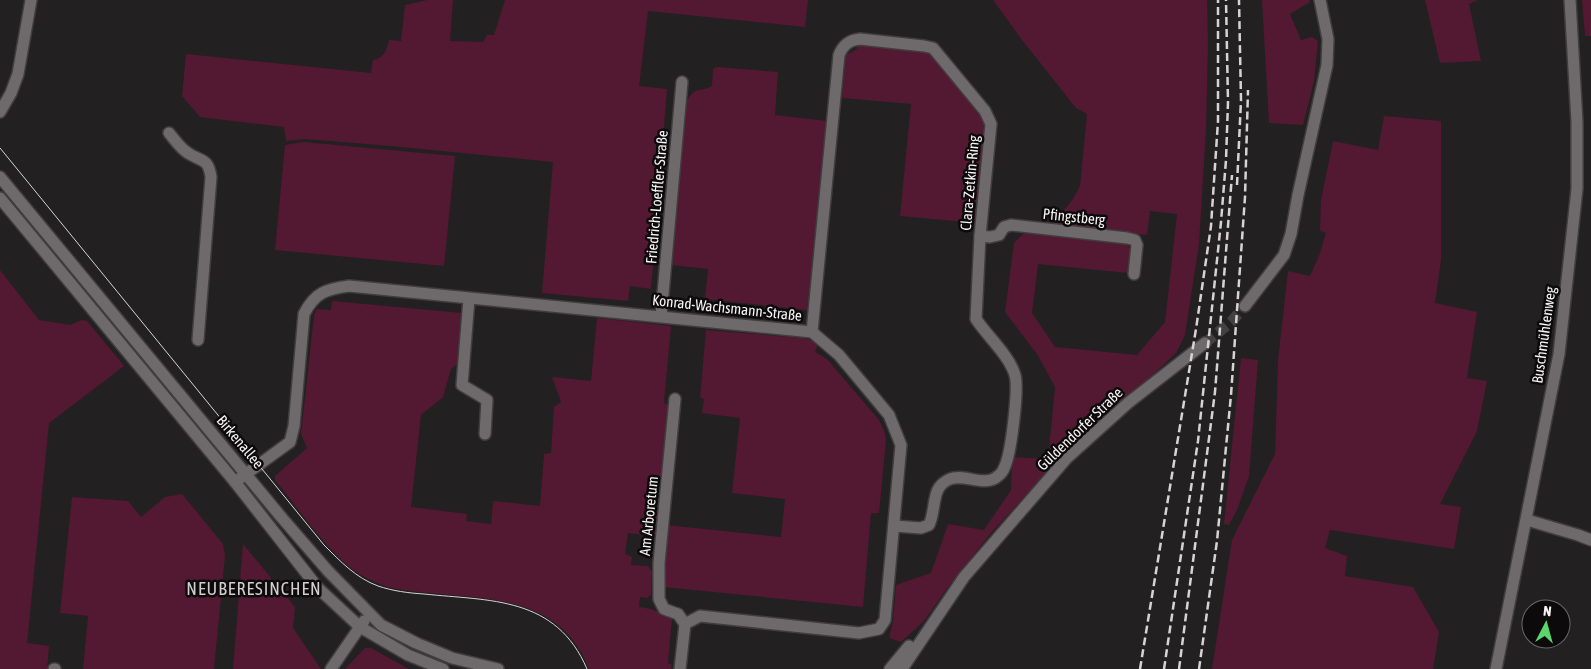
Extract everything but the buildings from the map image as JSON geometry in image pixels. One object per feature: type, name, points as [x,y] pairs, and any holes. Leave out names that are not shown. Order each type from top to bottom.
[{"type":"street","points":[[0,112],[11,93],[18,74],[31,0]]},
{"type":"street","points":[[1245,306],[1284,255],[1291,234],[1327,65],[1328,39],[1320,0]]},
{"type":"street","name":"Buschmühlenweg","points":[[1496,669],[1559,354],[1576,189],[1577,122],[1570,0]]},
{"type":"street","name":"Clara-Zetkin-Ring","points":[[812,332],[839,55],[843,46],[852,40],[933,48],[985,111],[991,124],[980,236],[976,318],[1009,362],[1015,376],[1016,389],[1008,453],[1005,467],[998,477],[984,481],[953,478],[942,483],[936,492],[932,519],[929,525],[922,528],[894,526]]},
{"type":"street","name":"Friedrich-Loeffler-Straße","points":[[662,316],[682,82]]},
{"type":"street","points":[[169,133],[187,153],[205,161],[210,169],[211,176],[198,340]]},
{"type":"street","name":"Birkenallee","points":[[0,177],[328,571],[381,625],[416,643],[452,658],[498,669]]},
{"type":"street","name":"Birkenallee","points":[[0,198],[235,482],[318,588],[360,627],[408,654],[443,669]]},
{"type":"street","name":"Pfingstberg","points":[[980,236],[990,237],[999,235],[1004,227],[1011,225],[1127,238],[1135,240],[1137,246],[1134,274]]},
{"type":"street","name":"Konrad-Wachsmann-Straße","points":[[235,482],[290,442],[294,426],[304,314],[310,302],[327,289],[349,286],[812,332],[839,355],[889,415],[901,444],[885,620],[879,629],[859,633],[700,616],[685,624]]},
{"type":"street","points":[[469,299],[462,385],[487,400],[485,434]]},
{"type":"street","name":"Güldendorfer Straße","points":[[890,669],[970,570],[1067,458],[1128,403],[1205,343]]},
{"type":"street","name":"Am Arboretum","points":[[675,399],[659,563],[659,599],[664,609],[678,614],[685,624]]},
{"type":"street","points":[[1527,520],[1578,534],[1591,540]]},
{"type":"street","name":"Güldendorfer Straße","points":[[902,669],[950,596]]},
{"type":"street","points":[[332,669],[370,614]]},
{"type":"street","points":[[680,669],[685,624]]},
{"type":"shaded area","points":[[427,0],[453,0],[450,41],[483,42],[487,35],[494,35],[505,0],[808,0],[805,27],[648,11],[639,86],[667,89],[651,289],[630,286],[628,301],[542,293],[553,162],[305,139],[286,141],[284,127],[200,117],[182,96],[186,54],[371,73],[373,60],[384,53],[389,40],[401,41],[405,5]]},
{"type":"shaded area","points":[[993,0],[1207,0],[1206,129],[1199,244],[1185,335],[1176,353],[1126,400],[1070,447],[991,533],[948,587],[924,621],[901,642],[889,638],[893,621],[896,585],[931,573],[948,524],[984,530],[1011,490],[1012,457],[1048,459],[1055,387],[1037,354],[1005,312],[1014,243],[1026,231],[1126,242],[1131,250],[1128,273],[1038,264],[1032,313],[1055,347],[1137,355],[1165,322],[1177,214],[1150,211],[1147,235],[1052,225],[1073,199],[1080,186],[1087,114],[1076,108]]},
{"type":"shaded area","points":[[1262,0],[1309,0],[1310,2],[1290,14],[1301,40],[1312,37],[1318,41],[1314,81],[1303,125],[1269,123]]},
{"type":"shaded area","points":[[1425,0],[1478,0],[1469,4],[1481,61],[1440,63]]},
{"type":"shaded area","points":[[1582,0],[1591,0],[1591,36],[1585,36]]},
{"type":"shaded area","points":[[861,43],[924,50],[931,55],[982,117],[985,123],[977,223],[900,216],[911,104],[842,98],[846,55],[857,49],[857,45]]},
{"type":"shaded area","points":[[717,67],[778,72],[775,115],[827,121],[807,310],[705,299],[708,269],[672,265],[687,100],[693,92],[712,86],[713,69]]},
{"type":"shaded area","points":[[1384,116],[1441,121],[1441,260],[1435,303],[1477,312],[1467,378],[1487,381],[1477,431],[1440,504],[1461,507],[1454,549],[1330,530],[1325,548],[1347,556],[1345,576],[1413,587],[1439,632],[1433,669],[1212,669],[1232,540],[1275,454],[1278,360],[1288,271],[1310,276],[1319,256],[1326,233],[1320,230],[1321,200],[1333,141],[1378,150]]},
{"type":"shaded area","points":[[303,142],[455,156],[444,266],[275,250],[285,145]]},
{"type":"shaded area","points":[[0,270],[39,320],[70,325],[82,320],[87,321],[124,366],[49,423],[27,643],[49,646],[47,669],[0,669]]},
{"type":"shaded area","points":[[332,301],[462,313],[457,364],[451,369],[443,397],[421,415],[411,507],[467,514],[466,521],[491,524],[493,501],[540,506],[544,454],[551,453],[554,407],[561,402],[552,377],[591,381],[597,318],[671,326],[664,403],[669,405],[655,536],[628,533],[625,554],[632,557],[631,565],[648,566],[652,571],[651,595],[647,598],[640,597],[639,607],[672,618],[668,663],[672,665],[671,669],[589,669],[574,641],[554,622],[530,609],[503,601],[415,592],[387,587],[356,572],[331,550],[275,480],[275,476],[307,448],[301,434],[314,315],[317,309],[331,310]]},
{"type":"shaded area","points":[[706,330],[802,338],[819,342],[815,352],[827,359],[879,420],[886,440],[879,513],[871,513],[863,607],[663,587],[666,525],[781,537],[785,499],[732,493],[740,418],[702,413],[704,399],[700,398]]},
{"type":"shaded area","points":[[1241,358],[1258,360],[1249,476],[1237,510],[1229,525],[1224,524]]},
{"type":"shaded area","points":[[182,494],[223,544],[225,556],[214,669],[83,669],[88,616],[60,613],[72,497],[128,501],[141,517],[165,497]]},
{"type":"shaded area","points":[[243,544],[295,607],[293,628],[321,669],[233,669]]},
{"type":"shaded area","points":[[365,648],[371,648],[409,669],[345,669]]},
{"type":"tunnel","points":[[1205,343],[1231,322],[1245,306]]},
{"type":"tram line","points":[[0,148],[324,545],[342,563],[370,583],[384,588],[496,602],[519,607],[539,615],[558,627],[574,645],[587,669]]},
{"type":"railway","points":[[1140,669],[1211,226],[1218,121],[1218,0]]},
{"type":"railway","points":[[1164,669],[1198,441],[1221,222],[1228,102],[1226,0]]},
{"type":"railway","points":[[1237,185],[1241,100],[1239,0]]},
{"type":"railway","points":[[1199,669],[1217,541],[1231,395],[1245,197],[1248,90]]},
{"type":"railway","points":[[1179,669],[1215,392],[1232,175]]},
{"type":"district","name":"NEUBERESINCHEN","points":[[254,589]]}]
